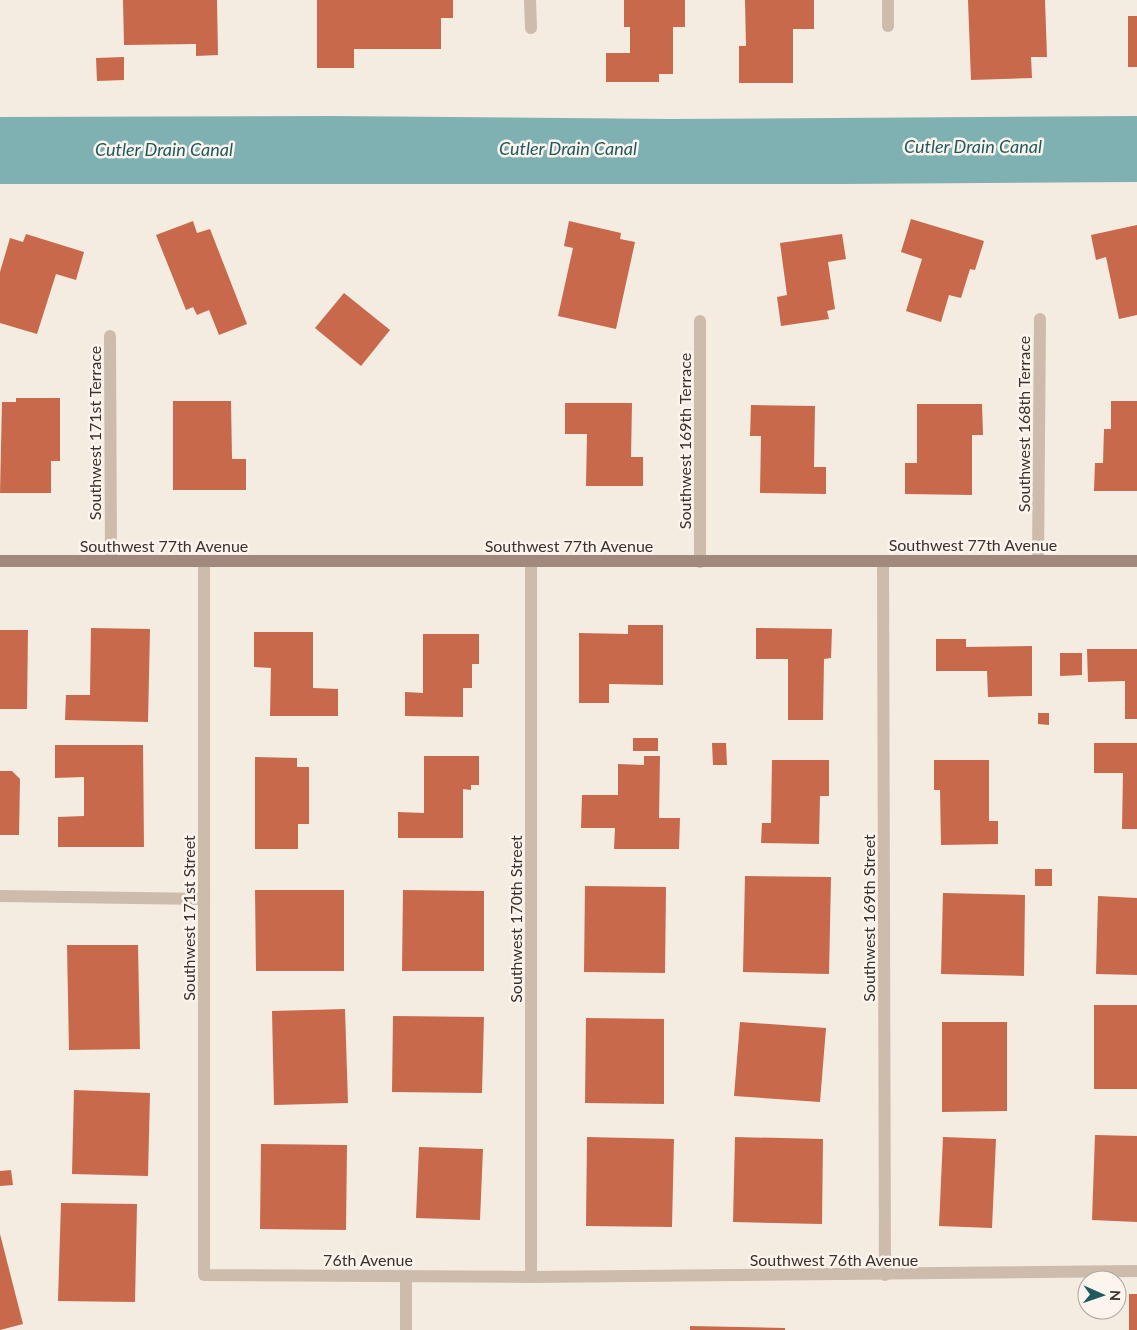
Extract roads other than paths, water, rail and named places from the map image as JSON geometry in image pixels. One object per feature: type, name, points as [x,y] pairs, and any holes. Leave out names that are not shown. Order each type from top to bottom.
[{"type":"street","points":[[530,0],[531,28]]},
{"type":"street","points":[[888,0],[888,26]]},
{"type":"street","name":"Southwest 168th Terrace","points":[[1038,560],[1040,319]]},
{"type":"street","name":"Southwest 169th Terrace","points":[[700,321],[700,562]]},
{"type":"street","name":"Southwest 171st Terrace","points":[[110,336],[111,561]]},
{"type":"street","name":"Southwest 77th Avenue","points":[[0,561],[1137,561]]},
{"type":"street","name":"Southwest 170th Street","points":[[531,561],[531,1277]]},
{"type":"street","name":"Southwest 169th Street","points":[[883,561],[885,1275]]},
{"type":"street","name":"Southwest 171st Street","points":[[204,562],[204,1275]]},
{"type":"street","points":[[0,896],[204,898]]},
{"type":"street","name":"Southwest 76th Avenue","points":[[531,1277],[885,1275],[1137,1271]]},
{"type":"street","name":"76th Avenue","points":[[204,1275],[531,1277]]},
{"type":"street","points":[[406,1276],[406,1330]]},
{"type":"water","name":"Cutler Drain Canal","points":[[331,116],[671,119],[1137,116],[1137,182],[0,184],[0,117]]}]
